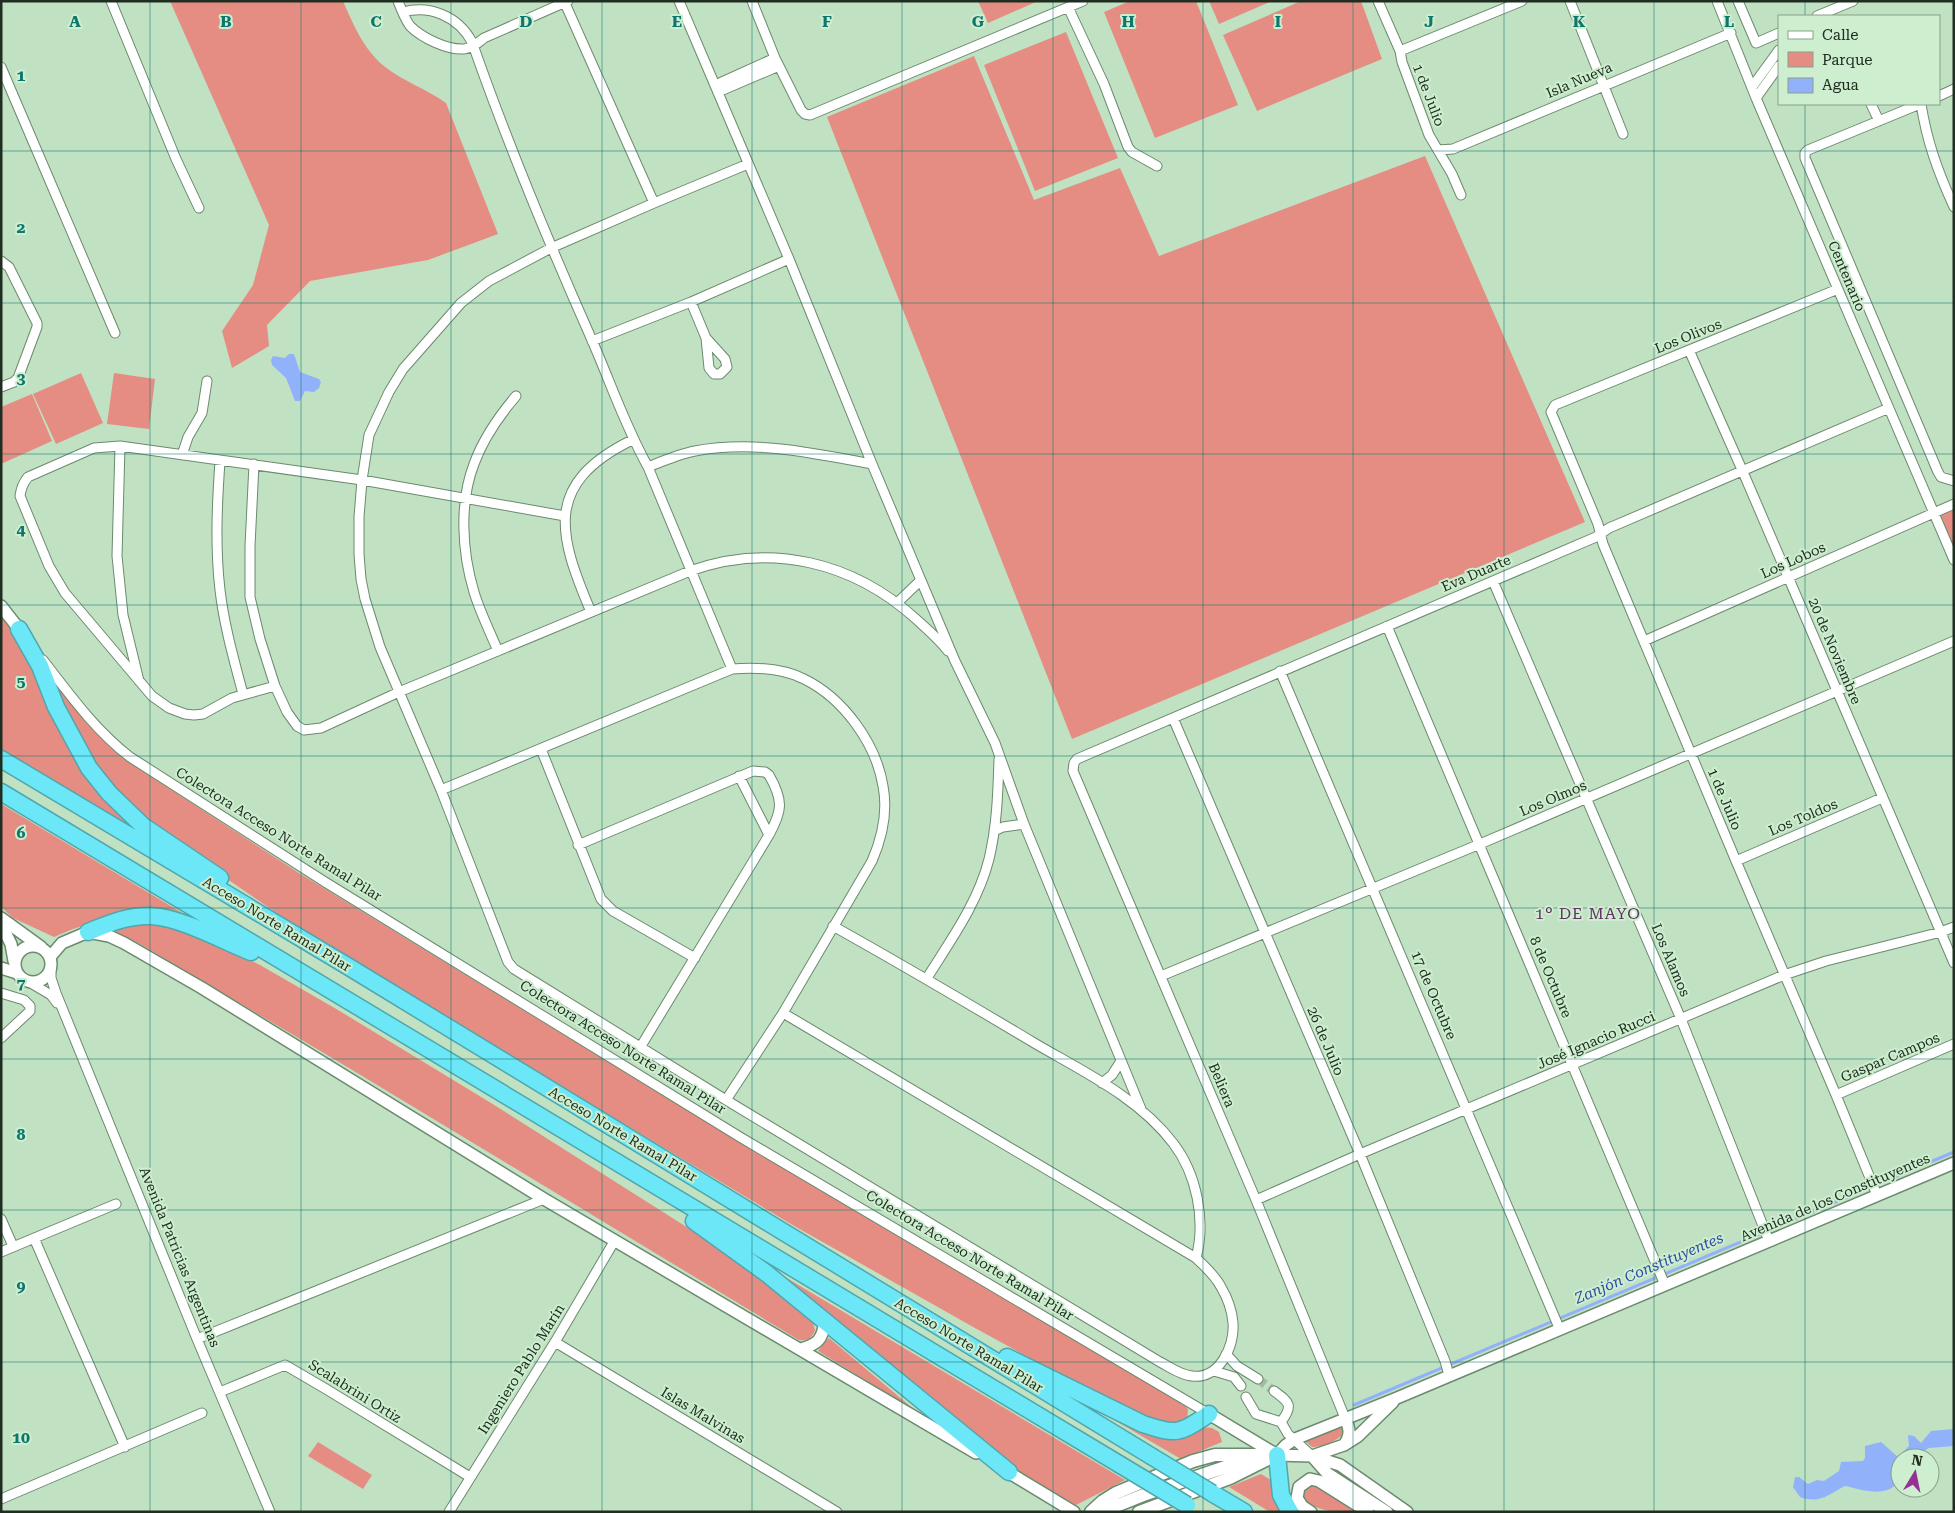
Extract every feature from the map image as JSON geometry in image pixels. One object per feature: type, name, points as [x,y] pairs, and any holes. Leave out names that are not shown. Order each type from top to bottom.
[{"type":"highway","points":[[19,629],[40,666],[56,707],[71,737],[89,768],[109,793],[143,826],[349,967]]},
{"type":"highway","name":"Acceso Norte Ramal Pilar","points":[[1,759],[349,967],[1244,1512]]},
{"type":"highway","name":"Acceso Norte Ramal Pilar","points":[[1,792],[1192,1509]]},
{"type":"highway","points":[[88,932],[114,921],[134,917],[151,916],[168,919],[302,973]]},
{"type":"highway","points":[[462,1069],[707,1229],[740,1253],[1008,1472]]},
{"type":"highway","points":[[909,1308],[1143,1424],[1174,1432],[1183,1431],[1209,1414]]},
{"type":"highway","points":[[1277,1455],[1281,1495],[1290,1512]]},
{"type":"main road","points":[[1091,1512],[1102,1501],[1116,1493],[1193,1461],[1215,1455],[1277,1455]]},
{"type":"main road","points":[[1139,1512],[1230,1478],[1277,1455]]},
{"type":"main road","name":"Avenida de los Constituyentes","points":[[1101,1512],[1146,1494],[1243,1461],[1277,1455]]},
{"type":"street","points":[[111,1],[176,159],[199,208]]},
{"type":"street","points":[[398,1],[410,25],[432,40],[454,48],[464,49],[474,46],[484,38],[566,2],[654,203]]},
{"type":"street","points":[[679,1],[955,661],[999,754],[1024,824],[1141,1109]]},
{"type":"street","points":[[752,1],[777,62],[801,110],[805,114],[810,115],[1082,1]]},
{"type":"street","name":"1 de Julio","points":[[1378,1],[1400,51],[1402,62],[1429,135],[1452,174],[1461,195]]},
{"type":"street","points":[[1400,51],[1522,1]]},
{"type":"street","points":[[1570,1],[1623,134]]},
{"type":"street","name":"Centenario","points":[[1717,1],[1756,98],[1954,560]]},
{"type":"street","points":[[1738,1],[1756,43],[1778,33]]},
{"type":"street","points":[[1832,13],[1853,1]]},
{"type":"street","points":[[1068,7],[1104,84],[1128,147],[1132,152],[1157,166]]},
{"type":"street","points":[[403,12],[424,9],[441,13],[454,21],[467,33],[474,46],[552,248],[632,440],[648,467],[732,669]]},
{"type":"street","name":"Isla Nueva","points":[[1438,150],[1453,149],[1731,33]]},
{"type":"street","points":[[1752,87],[1778,51]]},
{"type":"street","points":[[717,88],[777,62]]},
{"type":"street","points":[[1756,98],[1778,67]]},
{"type":"street","points":[[1,68],[115,333]]},
{"type":"street","points":[[1940,96],[1954,89]]},
{"type":"street","points":[[1871,105],[1879,121]]},
{"type":"street","points":[[1919,105],[1808,150],[1805,153],[1805,158],[1938,472],[1941,477],[1954,481]]},
{"type":"street","points":[[1921,105],[1925,134],[1932,157],[1954,207]]},
{"type":"street","points":[[748,164],[552,248],[489,280],[461,304],[412,358],[389,392],[369,435],[362,480],[359,517],[361,579],[373,628],[441,790],[508,962],[514,969],[726,1100],[1160,1362],[1193,1377],[1204,1376],[1214,1371],[1226,1354],[1232,1334],[1231,1310],[1221,1287],[1212,1274],[1196,1258],[783,1013]]},
{"type":"street","points":[[592,341],[691,302],[788,259]]},
{"type":"street","points":[[1,262],[9,267],[37,323],[18,378],[14,382],[1,387]]},
{"type":"street","name":"Los Olivos","points":[[1551,412],[1555,405],[1838,289]]},
{"type":"street","points":[[691,302],[706,338]]},
{"type":"street","name":"20 de Noviembre","points":[[1689,350],[1744,472],[1954,963]]},
{"type":"street","points":[[182,455],[188,437],[202,413],[207,381]]},
{"type":"street","points":[[498,651],[480,608],[469,574],[465,548],[466,499],[470,475],[480,451],[503,412],[516,396]]},
{"type":"street","name":"Eva Duarte","points":[[1074,763],[1077,760],[1280,671],[1493,581],[1601,534],[1609,528],[1744,472],[1889,408]]},
{"type":"street","name":"1 de Julio","points":[[1551,412],[1690,754],[1876,1192]]},
{"type":"street","points":[[591,612],[570,560],[564,531],[565,516],[571,494],[582,476],[617,447],[632,440]]},
{"type":"street","points":[[275,686],[232,698],[203,714],[185,714],[169,708],[152,696],[60,585],[49,566],[20,496],[21,489],[28,477],[94,448],[120,446],[362,480],[565,516]]},
{"type":"street","points":[[120,446],[116,530],[118,566],[123,615],[139,682]]},
{"type":"street","points":[[648,467],[678,455],[697,451],[758,448],[817,453],[872,464]]},
{"type":"street","points":[[220,461],[217,519],[220,591],[243,694]]},
{"type":"street","points":[[254,464],[250,546],[250,596],[262,647],[275,686],[287,712],[297,726],[304,730],[321,728],[399,692],[690,571],[714,562],[736,558],[796,559],[838,570],[898,602],[931,632],[955,661]]},
{"type":"street","name":"Los Lobos","points":[[1644,641],[1954,504]]},
{"type":"street","points":[[898,602],[921,580]]},
{"type":"street","name":"Los Alamos","points":[[1493,581],[1681,1019],[1768,1238]]},
{"type":"street","name":"Colectora Acceso Norte Ramal Pilar","points":[[1,606],[88,718],[105,737],[130,758],[326,882],[740,1137],[1277,1455]]},
{"type":"street","name":"8 de Octubre","points":[[1387,626],[1665,1283]]},
{"type":"street","name":"Los Olmos","points":[[1161,976],[1480,844],[1954,641]]},
{"type":"street","points":[[441,790],[732,669],[775,670],[802,678],[821,688],[835,700],[852,719],[872,752],[879,768],[884,787],[885,808],[880,840],[872,861],[783,1013],[726,1100]]},
{"type":"street","name":"17 de Octubre","points":[[1280,671],[1374,888],[1559,1328]]},
{"type":"street","name":"26 de Julio","points":[[1173,718],[1360,1154],[1449,1373]]},
{"type":"street","points":[[541,749],[595,887],[607,907],[695,958]]},
{"type":"street","points":[[927,978],[969,910],[989,859],[998,797],[999,754]]},
{"type":"street","name":"Beliera","points":[[1074,763],[1073,770],[1256,1200],[1345,1418]]},
{"type":"street","points":[[578,845],[753,771],[760,770],[766,772],[772,781],[781,805],[780,812],[769,835],[641,1046]]},
{"type":"street","points":[[739,776],[769,835]]},
{"type":"street","name":"Los Toldos","points":[[1736,861],[1882,798]]},
{"type":"street","points":[[994,831],[1003,827],[1024,824]]},
{"type":"street","points":[[1,918],[42,948],[50,957],[51,969],[44,979],[37,982],[29,982],[22,979],[17,973],[13,949],[1,924]]},
{"type":"street","points":[[833,926],[927,978],[1102,1083],[1141,1109],[1174,1144],[1184,1160],[1191,1177],[1199,1208],[1201,1226],[1196,1258]]},
{"type":"street","name":"José Ignacio Rucci","points":[[1256,1200],[1360,1154],[1784,975],[1826,961],[1954,927]]},
{"type":"street","points":[[50,957],[62,943],[88,932],[109,936],[139,952],[544,1198],[1074,1512]]},
{"type":"street","points":[[14,961],[20,950],[25,947],[31,945],[42,948]]},
{"type":"street","points":[[1,968],[17,973]]},
{"type":"street","name":"Avenida Patricias Argentinas","points":[[51,969],[53,984],[197,1339],[270,1512]]},
{"type":"street","name":"Avenida Patricias Argentinas","points":[[29,982],[51,995],[65,1013]]},
{"type":"street","points":[[1,993],[24,1000],[30,1006],[30,1010],[1,1038]]},
{"type":"street","name":"Gaspar Campos","points":[[1836,1095],[1954,1044]]},
{"type":"street","points":[[1102,1083],[1112,1075],[1121,1061]]},
{"type":"street","name":"Avenida de los Constituyentes","points":[[1277,1455],[1295,1439],[1397,1398],[1449,1373],[1876,1192],[1954,1163]]},
{"type":"street","points":[[197,1339],[544,1198]]},
{"type":"street","points":[[1,1252],[116,1204]]},
{"type":"street","points":[[1,1219],[13,1246]]},
{"type":"street","points":[[34,1238],[126,1447]]},
{"type":"street","name":"Ingeniero Pablo Marín","points":[[449,1512],[555,1342],[615,1240]]},
{"type":"street","points":[[801,1349],[814,1345],[822,1335],[825,1322]]},
{"type":"street","name":"Islas Malvinas","points":[[555,1342],[836,1512]]},
{"type":"street","points":[[1226,1354],[1238,1366],[1258,1380]]},
{"type":"street","name":"Scalabrini Ortiz","points":[[220,1392],[285,1365],[326,1388],[470,1477]]},
{"type":"street","points":[[1214,1371],[1234,1378],[1241,1386]]},
{"type":"street","points":[[1274,1391],[1287,1401],[1289,1407],[1288,1413],[1281,1422]]},
{"type":"street","points":[[1246,1397],[1256,1414],[1281,1422],[1288,1434],[1327,1473],[1387,1512]]},
{"type":"street","name":"Avenida de los Constituyentes","points":[[1277,1455],[1312,1456],[1344,1445],[1358,1436],[1397,1398]]},
{"type":"street","points":[[1,1500],[202,1413]]},
{"type":"street","points":[[1344,1445],[1350,1428],[1345,1418]]},
{"type":"street","points":[[1312,1456],[1340,1466],[1407,1512]]},
{"type":"street","points":[[1311,1512],[1302,1506],[1298,1498],[1300,1487],[1310,1479],[1319,1481],[1368,1512]]},
{"type":"green space","points":[[170,1],[343,1],[360,36],[377,60],[399,76],[446,103],[498,234],[428,260],[310,281],[267,325],[269,346],[232,368],[222,331],[253,285],[269,225]]},
{"type":"green space","points":[[978,1],[1038,1],[988,23]]},
{"type":"green space","points":[[1130,1],[1196,1],[1238,105],[1155,138],[1104,12]]},
{"type":"green space","points":[[1209,1],[1272,1],[1219,24]]},
{"type":"green space","points":[[1301,1],[1361,1],[1382,59],[1257,111],[1223,35]]},
{"type":"green space","points":[[1066,32],[1118,158],[1035,191],[984,65]]},
{"type":"green space","points":[[974,56],[1034,200],[1120,168],[1159,256],[1425,156],[1585,522],[1072,739],[827,117]]},
{"type":"green space","points":[[81,373],[103,423],[56,444],[33,394]]},
{"type":"green space","points":[[114,373],[155,379],[149,429],[107,424]]},
{"type":"green space","points":[[32,394],[52,441],[1,464],[1,407]]},
{"type":"green space","points":[[1954,504],[1954,562],[1933,513]]},
{"type":"green space","points":[[1,613],[16,632],[68,742],[151,840],[1,754]]},
{"type":"green space","points":[[50,677],[84,719],[141,770],[299,873],[757,1153],[1181,1401],[1188,1409],[1187,1422],[1179,1427],[1156,1424],[1119,1407],[975,1328],[796,1227],[315,939],[205,864],[153,825],[111,789],[89,760]]},
{"type":"green space","points":[[1,804],[204,926],[110,917],[54,937],[13,918],[1,907]]},
{"type":"green space","points":[[145,919],[206,938],[260,965],[491,1103],[685,1226],[742,1265],[813,1323],[815,1330],[812,1335],[805,1340],[799,1340],[349,1068],[140,944],[108,928]]},
{"type":"green space","points":[[779,1276],[785,1277],[1125,1480],[1076,1505],[1026,1476],[989,1450]]},
{"type":"green space","points":[[829,1338],[916,1411],[818,1351]]},
{"type":"green space","points":[[1037,1375],[1152,1431],[1201,1427],[1212,1428],[1219,1432],[1222,1442],[1181,1459]]},
{"type":"green space","points":[[1341,1426],[1344,1428],[1344,1434],[1329,1443],[1312,1447],[1305,1441]]},
{"type":"green space","points":[[318,1442],[372,1475],[363,1489],[308,1456]]},
{"type":"green space","points":[[1261,1474],[1271,1480],[1273,1500],[1283,1512],[1270,1512],[1229,1487]]},
{"type":"green space","points":[[1314,1484],[1359,1512],[1320,1509],[1313,1506],[1302,1496],[1303,1491]]},
{"type":"water","points":[[289,354],[294,354],[300,372],[319,379],[321,382],[319,388],[314,392],[305,391],[300,401],[295,401],[286,378],[272,365],[271,360],[273,356],[285,358]]},
{"type":"water","points":[[1954,1429],[1954,1446],[1907,1448],[1909,1446],[1908,1435],[1914,1436],[1921,1443],[1931,1431]]},
{"type":"water","points":[[1881,1442],[1890,1450],[1889,1490],[1875,1492],[1845,1486],[1824,1498],[1813,1500],[1800,1497],[1793,1487],[1795,1477],[1799,1477],[1808,1484],[1817,1480],[1824,1481],[1839,1471],[1841,1462],[1863,1461],[1865,1458],[1865,1446]]},
{"type":"waterway","name":"Zanjón Constituyentes","points":[[1354,1405],[1954,1152]]},
{"type":"tunnel","points":[[1258,1379],[1274,1391]]},
{"type":"district","name":"1° DE MAYO","points":[[1588,913]]}]
